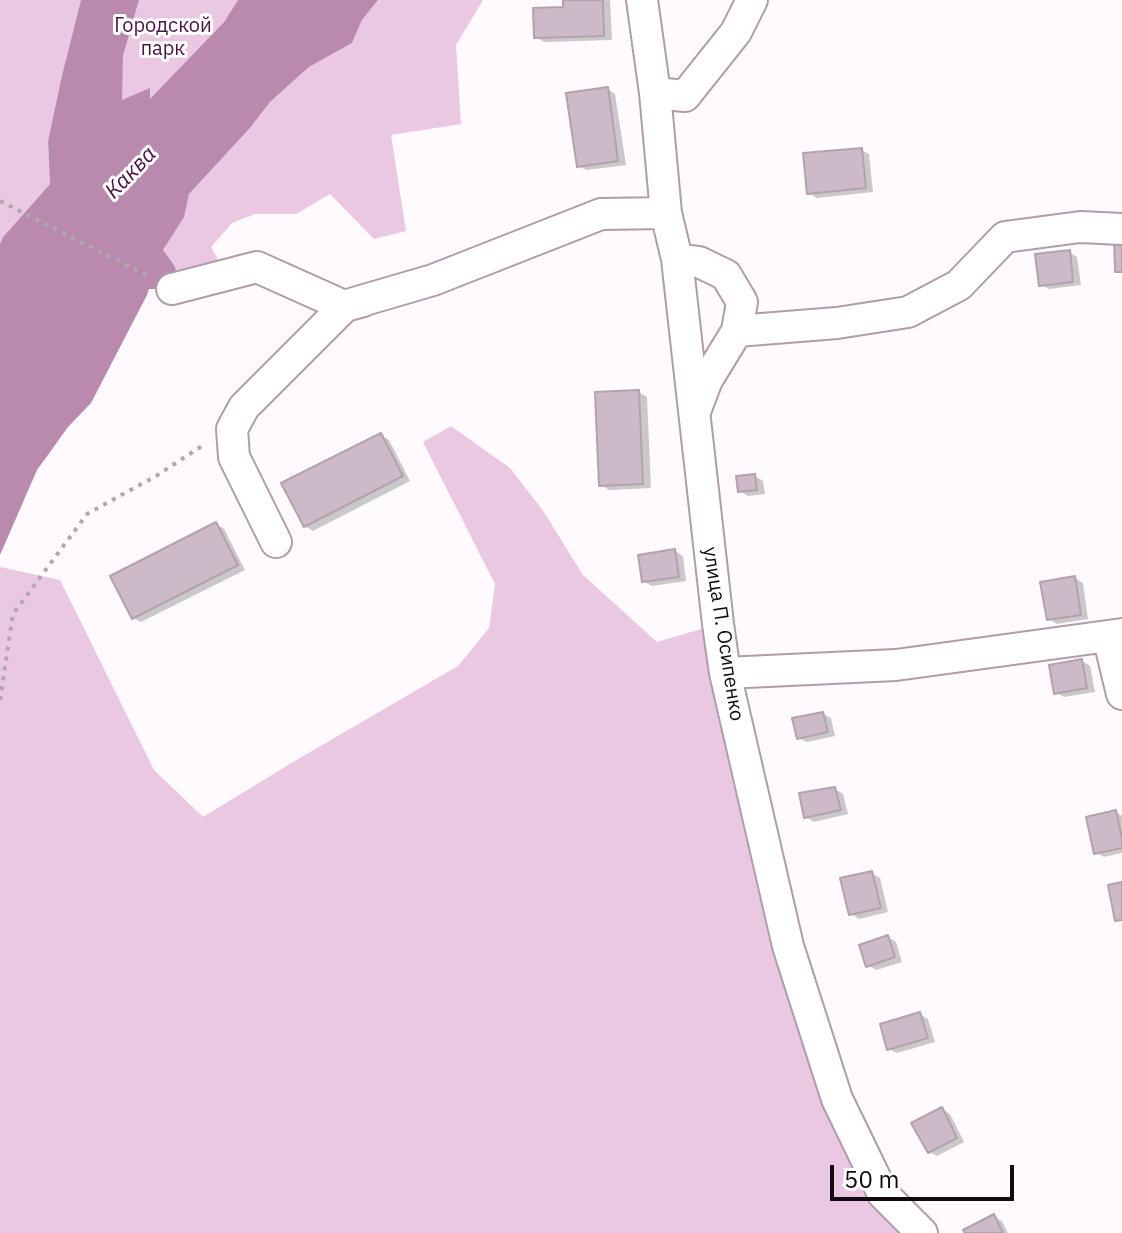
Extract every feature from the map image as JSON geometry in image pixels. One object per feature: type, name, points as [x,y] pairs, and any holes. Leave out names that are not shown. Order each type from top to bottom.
[{"type":"street","name":"улица П. Осипенко","points":[[642,0],[655,93],[666,213],[677,259],[725,673],[788,946],[837,1099],[883,1194],[922,1233]]},
{"type":"street","points":[[655,93],[685,96],[736,32],[752,0]]},
{"type":"street","points":[[276,542],[234,457],[232,429],[244,407],[345,306],[433,280],[601,214],[666,213]]},
{"type":"street","points":[[737,331],[837,323],[908,312],[959,285],[1005,237],[1080,227],[1122,229]]},
{"type":"street","points":[[677,259],[699,262],[726,275],[742,302],[737,331],[707,380],[694,414]]},
{"type":"street","points":[[172,289],[257,267],[344,306],[369,300]]},
{"type":"street","points":[[725,673],[896,665],[1115,635],[1122,694]]},
{"type":"path","points":[[0,201],[172,289]]},
{"type":"path","points":[[0,700],[13,614],[87,514],[232,429]]},
{"type":"green space","name":"Городской парк","points":[[0,0],[81,0],[48,141],[50,184],[0,244]]},
{"type":"green space","name":"Городской парк","points":[[139,0],[238,0],[224,22],[149,101],[150,89],[121,101],[123,56]]},
{"type":"green space","points":[[378,0],[483,0],[456,45],[461,124],[391,135],[406,231],[374,239],[330,194],[296,214],[255,214],[232,223],[211,247],[227,275],[172,289],[163,250],[183,217],[189,194],[270,102],[309,67],[352,43],[362,20]]},
{"type":"green space","points":[[451,426],[510,468],[542,509],[583,575],[657,642],[718,624],[837,1099],[922,1233],[0,1233],[0,567],[60,580],[154,770],[203,817],[458,666],[489,628],[495,584],[423,442]]},
{"type":"water","name":"Каква","points":[[81,0],[139,0],[123,56],[122,100],[150,88],[150,99],[224,22],[238,0],[378,0],[362,20],[352,43],[309,67],[270,102],[189,194],[184,217],[163,250],[176,273],[172,289],[149,289],[91,403],[68,427],[37,470],[0,555],[0,244],[50,184],[48,141]]},
{"type":"building","points":[[563,0],[603,0],[604,36],[534,38],[533,8],[563,7]]},
{"type":"building","points":[[608,87],[618,161],[577,167],[566,93]]},
{"type":"building","points":[[862,148],[866,188],[807,194],[803,153]]},
{"type":"building","points":[[1114,237],[1122,237],[1122,272],[1115,272]]},
{"type":"building","points":[[1070,250],[1073,282],[1039,286],[1035,254]]},
{"type":"building","points":[[639,390],[643,484],[599,486],[595,392]]},
{"type":"building","points":[[381,433],[403,476],[304,527],[281,483]]},
{"type":"building","points":[[755,474],[757,490],[738,492],[736,476]]},
{"type":"building","points":[[216,522],[238,565],[132,619],[110,576]]},
{"type":"building","points":[[675,549],[679,577],[642,582],[638,555]]},
{"type":"building","points":[[1075,576],[1081,615],[1047,620],[1040,582]]},
{"type":"building","points":[[1082,659],[1087,688],[1054,694],[1049,665]]},
{"type":"building","points":[[823,712],[828,732],[797,739],[792,718]]},
{"type":"building","points":[[835,787],[841,810],[804,818],[799,793]]},
{"type":"building","points":[[1116,810],[1122,848],[1094,854],[1086,817]]},
{"type":"building","points":[[872,871],[881,908],[849,915],[840,878]]},
{"type":"building","points":[[1122,882],[1122,920],[1115,921],[1108,885]]},
{"type":"building","points":[[888,935],[895,957],[866,967],[859,945]]},
{"type":"building","points":[[920,1012],[928,1038],[887,1050],[880,1024]]},
{"type":"building","points":[[942,1107],[957,1138],[928,1153],[911,1123]]},
{"type":"building","points":[[994,1214],[1003,1233],[965,1233],[963,1230]]}]
